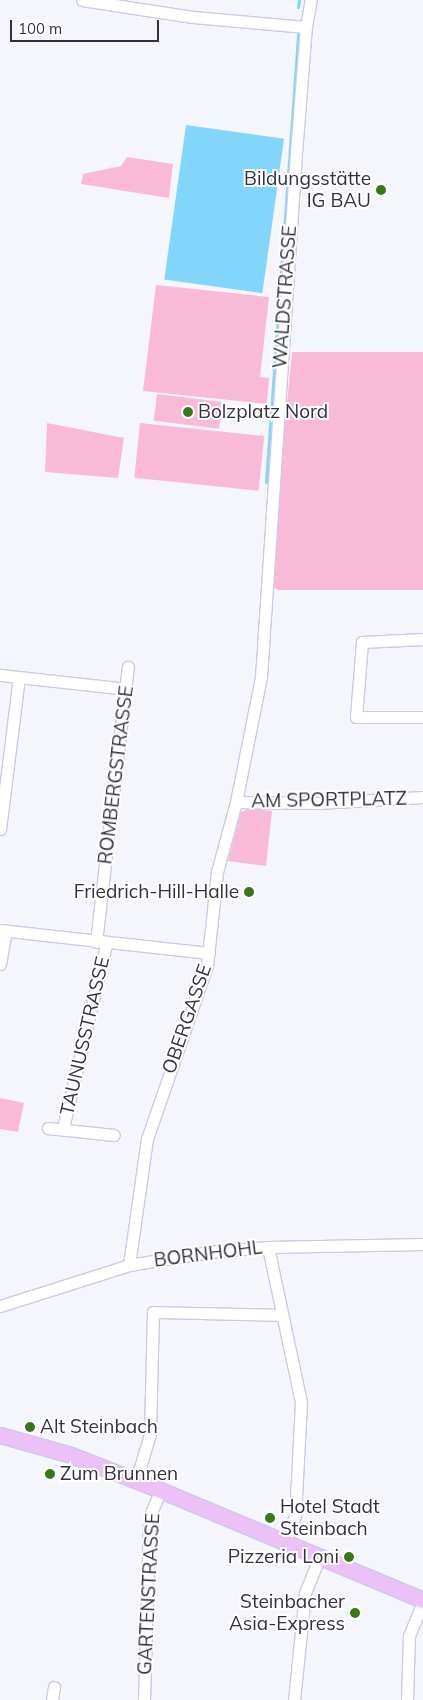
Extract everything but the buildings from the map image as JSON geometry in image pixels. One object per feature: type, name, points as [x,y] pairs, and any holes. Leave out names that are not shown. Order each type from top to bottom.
[{"type":"main road","points":[[0,1435],[71,1455],[160,1490],[423,1601]]},
{"type":"street","points":[[82,0],[184,16],[306,27]]},
{"type":"street","name":"WALDSTRASSE","points":[[264,596],[306,27],[311,0]]},
{"type":"street","name":"OBERGASSE","points":[[129,1264],[147,1139],[154,1110],[203,980],[209,953],[217,872],[236,802],[261,677],[264,596]]},
{"type":"street","points":[[423,639],[362,642],[356,717],[423,717]]},
{"type":"street","name":"ROMBERGSTRASSE","points":[[101,943],[128,668]]},
{"type":"street","points":[[0,675],[126,689]]},
{"type":"street","points":[[0,829],[19,677]]},
{"type":"street","name":"AM SPORTPLATZ","points":[[236,802],[308,803],[423,797]]},
{"type":"street","points":[[0,964],[3,931],[101,943],[209,953]]},
{"type":"street","name":"TAUNUSSTRASSE","points":[[63,1128],[101,943]]},
{"type":"street","name":"TAUNUSSTRASSE","points":[[48,1128],[63,1128],[114,1135]]},
{"type":"street","name":"BORNHOHL","points":[[0,1306],[129,1264],[209,1252],[268,1247],[423,1244]]},
{"type":"street","points":[[268,1247],[302,1414],[296,1516],[284,1542]]},
{"type":"street","points":[[136,1481],[150,1434],[153,1312],[281,1315]]},
{"type":"street","name":"GARTENSTRASSE","points":[[144,1700],[149,1517],[160,1490]]},
{"type":"street","points":[[294,1700],[305,1593],[319,1558]]},
{"type":"street","points":[[407,1700],[409,1636],[423,1601]]},
{"type":"street","points":[[52,1700],[54,1687]]},
{"type":"shaded area","points":[[127,157],[173,164],[169,198],[81,184],[83,174],[121,166]]},
{"type":"shaded area","points":[[156,285],[269,297],[260,377],[269,378],[267,404],[143,391]]},
{"type":"shaded area","points":[[292,352],[423,352],[423,590],[279,590],[269,586]]},
{"type":"shaded area","name":"Bolzplatz Nord","points":[[157,394],[223,402],[219,429],[154,421]]},
{"type":"shaded area","points":[[47,423],[124,438],[118,478],[45,472]]},
{"type":"shaded area","points":[[140,423],[264,436],[259,491],[134,478]]},
{"type":"shaded area","points":[[251,808],[272,811],[266,866],[228,861],[241,812]]},
{"type":"shaded area","points":[[0,1098],[24,1103],[18,1132],[0,1129]]},
{"type":"water","points":[[186,125],[284,139],[262,293],[164,279]]},
{"type":"waterway","points":[[298,7],[299,0]]},
{"type":"waterway","points":[[266,482],[298,34]]},
{"type":"place","name":"Bildungsstätte IG BAU","points":[[381,190]]},
{"type":"place","name":"Bolzplatz Nord","points":[[188,412]]},
{"type":"place","name":"Friedrich-Hill-Halle","points":[[249,892]]},
{"type":"place","name":"Alt Steinbach","points":[[30,1427]]},
{"type":"place","name":"Zum Brunnen","points":[[50,1474]]},
{"type":"place","name":"Hotel Stadt Steinbach","points":[[270,1518]]},
{"type":"place","name":"Pizzeria Loni","points":[[349,1557]]},
{"type":"place","name":"Steinbacher Asia-Express","points":[[355,1613]]}]
